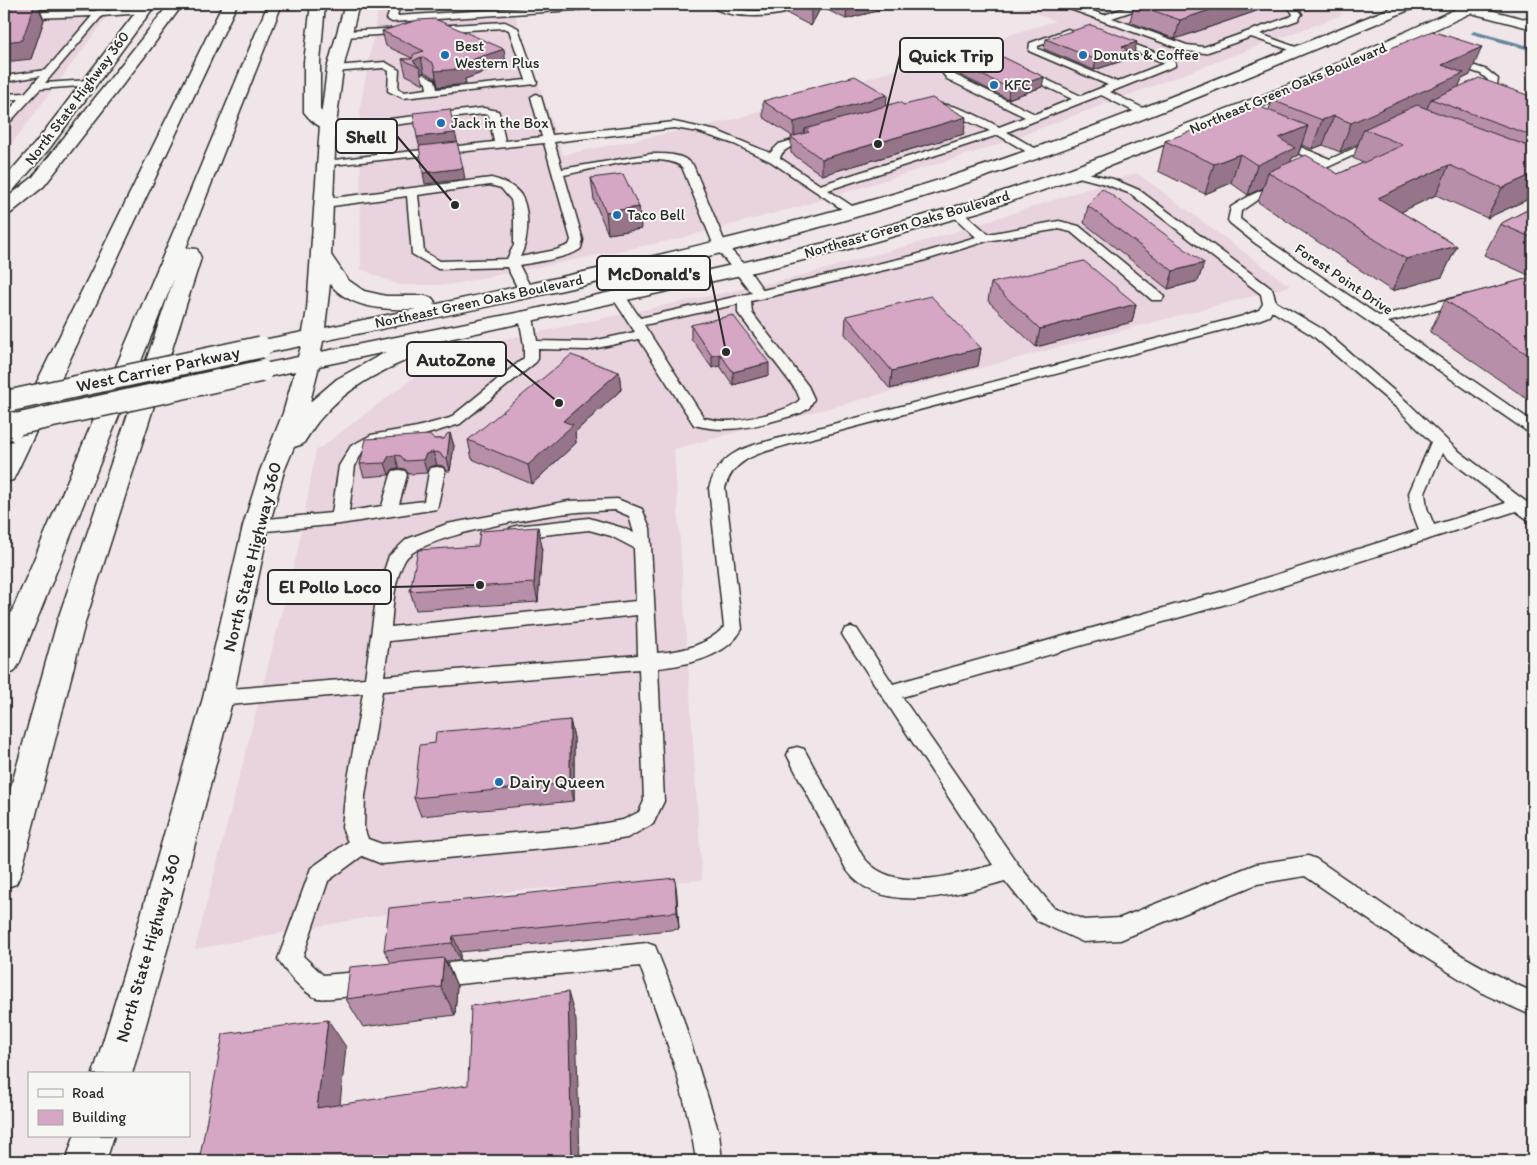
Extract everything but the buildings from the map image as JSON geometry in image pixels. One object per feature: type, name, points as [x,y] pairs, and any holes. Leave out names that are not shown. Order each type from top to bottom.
[{"type":"main road","points":[[4,210],[38,182],[140,53],[176,4]]},
{"type":"main road","points":[[4,474],[230,4]]},
{"type":"main road","points":[[4,664],[187,223],[274,4]]},
{"type":"main road","points":[[318,4],[312,62],[312,112],[328,126]]},
{"type":"main road","name":"North State Highway 360","points":[[113,1072],[151,943],[218,698],[256,526],[272,471],[295,413],[309,360],[318,309],[326,203],[328,126],[336,69],[352,4]]},
{"type":"main road","name":"Northeast Green Oaks Boulevard","points":[[313,337],[675,259],[957,180],[1036,153],[1143,112],[1411,4]]},
{"type":"main road","points":[[1451,4],[1475,6],[1533,25]]},
{"type":"main road","name":"Northeast Green Oaks Boulevard","points":[[309,360],[526,317],[742,269],[838,246],[956,212],[1075,173],[1222,117],[1290,90],[1475,6]]},
{"type":"main road","name":"North State Highway 360","points":[[4,190],[43,145],[146,7]]},
{"type":"main road","points":[[1036,153],[1075,173]]},
{"type":"main road","points":[[4,873],[72,619],[191,258],[187,223]]},
{"type":"main road","points":[[322,257],[336,279],[349,292],[365,298],[395,303],[484,300]]},
{"type":"main road","points":[[272,471],[315,410],[348,381],[381,362],[416,348],[492,324]]},
{"type":"main road","name":"West Carrier Parkway","points":[[4,402],[313,337]]},
{"type":"main road","name":"West Carrier Parkway","points":[[4,427],[309,360]]},
{"type":"main road","points":[[86,1161],[93,1138]]},
{"type":"lane","points":[[4,122],[99,14],[105,4]]},
{"type":"lane","points":[[396,4],[392,19],[620,4]]},
{"type":"lane","points":[[713,4],[745,15],[804,4]]},
{"type":"lane","points":[[1043,4],[1077,5],[1104,18],[1196,50],[1205,50],[1295,18],[1298,14],[1296,10],[1286,4]]},
{"type":"lane","points":[[1104,18],[1144,4]]},
{"type":"lane","points":[[4,16],[71,13],[99,14],[146,7]]},
{"type":"lane","points":[[344,34],[505,25],[513,28],[532,82],[403,95],[393,91],[394,70]]},
{"type":"lane","points":[[1081,30],[1033,45],[1034,51],[1119,86]]},
{"type":"lane","points":[[1251,34],[1299,50]]},
{"type":"lane","points":[[819,189],[998,132],[1172,64],[1165,59],[1104,36]]},
{"type":"lane","points":[[1396,43],[1413,48]]},
{"type":"lane","points":[[1035,118],[951,77],[946,71],[948,66],[955,60],[973,56],[995,58],[1082,100]]},
{"type":"lane","points":[[1438,56],[1484,72],[1493,79],[1492,88],[1466,100]]},
{"type":"lane","points":[[336,69],[385,65],[394,70],[408,70]]},
{"type":"lane","points":[[4,79],[49,72]]},
{"type":"lane","points":[[424,77],[431,82],[433,92]]},
{"type":"lane","points":[[37,86],[89,83]]},
{"type":"lane","points":[[1102,92],[1143,112]]},
{"type":"lane","points":[[1484,92],[1496,97]]},
{"type":"lane","points":[[4,97],[28,96]]},
{"type":"lane","points":[[412,192],[418,254],[438,265],[511,263],[559,254],[575,247],[577,240],[536,97]]},
{"type":"lane","points":[[912,109],[944,106],[960,111],[1036,153]]},
{"type":"lane","points":[[382,158],[381,127],[390,122],[473,112],[494,113],[500,145]]},
{"type":"lane","points":[[1222,117],[1240,125]]},
{"type":"lane","points":[[326,164],[674,125],[695,126],[736,140],[774,159],[851,211]]},
{"type":"lane","points":[[774,159],[775,153],[783,146],[820,135]]},
{"type":"lane","points":[[1267,136],[1330,162]]},
{"type":"lane","name":"Forest Point Drive","points":[[1390,136],[1253,198],[1235,210],[1234,220],[1259,240],[1533,429]]},
{"type":"lane","points":[[557,174],[634,159],[664,157],[679,159],[687,165],[720,246],[742,269],[760,295]]},
{"type":"lane","points":[[1075,173],[1108,181],[1135,192],[1267,292],[1270,304],[1317,332],[1402,405],[1451,453],[1526,510]]},
{"type":"lane","points":[[326,203],[491,181],[505,186],[517,199],[520,218],[520,245],[511,263]]},
{"type":"lane","points":[[956,212],[984,238]]},
{"type":"lane","points":[[531,345],[588,346],[640,328],[744,298],[915,259],[984,238],[1059,225],[1075,229],[1157,296]]},
{"type":"lane","points":[[511,263],[526,292]]},
{"type":"lane","points":[[1377,321],[1483,295]]},
{"type":"lane","points":[[619,297],[699,422],[724,426],[745,424],[796,410],[804,405],[807,399],[803,389],[745,313],[744,298]]},
{"type":"lane","points":[[218,698],[649,662],[676,659],[707,650],[724,639],[733,629],[717,488],[719,475],[729,463],[747,453],[785,441],[1248,319],[1264,313],[1270,304]]},
{"type":"lane","points":[[340,518],[347,466],[356,449],[376,438],[409,433],[445,431],[531,359],[531,345],[526,317]]},
{"type":"lane","points":[[405,450],[409,433]]},
{"type":"lane","points":[[1428,532],[1417,493],[1439,441]]},
{"type":"lane","points":[[256,526],[340,518],[431,505],[437,472]]},
{"type":"lane","points":[[389,510],[399,475]]},
{"type":"lane","points":[[617,504],[636,513],[642,528],[649,662],[654,801],[646,818],[628,829],[576,837],[382,854],[360,846],[353,828],[354,796],[374,684],[386,592],[398,556],[413,543],[447,530],[569,507],[617,504]]},
{"type":"lane","points":[[889,693],[1226,597],[1428,532],[1526,510]]},
{"type":"lane","points":[[413,543],[590,524],[617,532],[643,545]]},
{"type":"lane","points":[[381,634],[646,607]]},
{"type":"lane","points":[[851,634],[1010,870],[1045,914],[1083,931],[1120,929],[1256,874],[1308,866],[1415,938],[1494,987],[1533,1004]]},
{"type":"lane","points":[[797,755],[852,857],[865,875],[881,884],[920,890],[959,884],[1010,870]]},
{"type":"lane","points":[[360,846],[319,875],[290,960],[319,987],[647,954],[668,1009],[706,1132],[709,1161]]},
{"type":"shaded area","points":[[4,4],[117,4],[4,154]]},
{"type":"shaded area","points":[[379,4],[676,4],[676,6],[515,15],[563,155],[732,120],[1055,21],[1014,4],[1314,4],[1344,14],[988,148],[798,207],[673,240],[448,285],[399,285],[361,269],[360,108]]},
{"type":"shaded area","points":[[1137,173],[1290,286],[674,449],[702,880],[518,890],[195,949],[298,549],[316,451],[449,351],[793,278],[942,236]]},
{"type":"waterway","points":[[1474,33],[1533,49]]},
{"type":"place","name":"Best Western Plus","points":[[445,55]]},
{"type":"place","name":"Donuts & Coffee","points":[[1083,55]]},
{"type":"place","name":"KFC","points":[[994,85]]},
{"type":"place","name":"Jack in the Box","points":[[441,123]]},
{"type":"place","name":"Quick Trip","points":[[878,144]]},
{"type":"place","name":"Shell","points":[[455,205]]},
{"type":"place","name":"Taco Bell","points":[[617,215]]},
{"type":"place","name":"McDonald's","points":[[726,352]]},
{"type":"place","name":"AutoZone","points":[[559,403]]},
{"type":"place","name":"El Pollo Loco","points":[[480,585]]},
{"type":"place","name":"Dairy Queen","points":[[499,782]]}]
